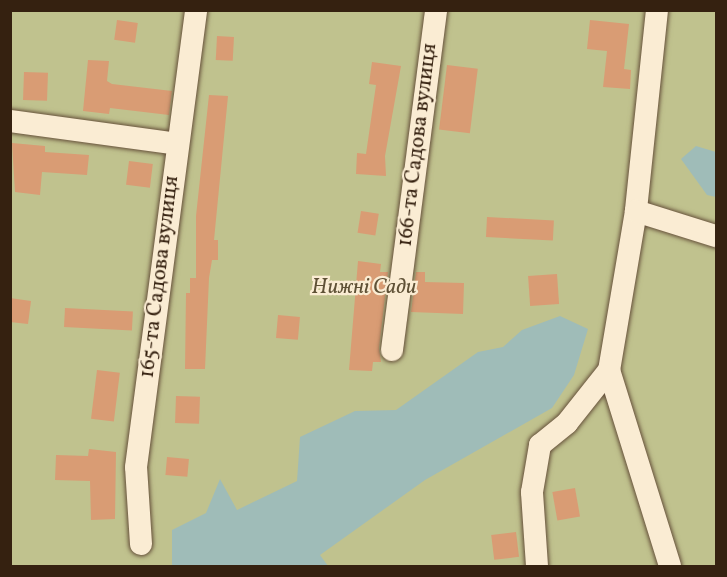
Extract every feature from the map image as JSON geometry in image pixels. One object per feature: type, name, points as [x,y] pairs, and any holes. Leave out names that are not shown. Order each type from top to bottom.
[{"type":"street","name":"165-та Садова вулиця","points":[[141,544],[136,467],[195,10]]},
{"type":"street","name":"166-та Садова вулиця","points":[[392,350],[436,10]]},
{"type":"street","points":[[657,10],[636,211],[609,370],[670,567]]},
{"type":"street","points":[[10,121],[177,144]]},
{"type":"street","points":[[636,211],[717,236]]},
{"type":"street","points":[[537,567],[532,492],[540,446],[567,423],[609,370]]},
{"type":"green space","name":"Нижні Сади","points":[[11,11],[716,11],[716,566],[11,566]]},
{"type":"water","points":[[696,146],[716,152],[716,197],[707,195],[681,159]]},
{"type":"water","points":[[560,316],[588,329],[574,375],[552,408],[425,480],[320,555],[328,566],[172,566],[172,530],[206,513],[220,479],[237,510],[297,481],[300,437],[355,411],[396,410],[478,352],[503,347],[522,330]]},
{"type":"building","points":[[117,20],[138,23],[135,43],[114,40]]},
{"type":"building","points":[[590,20],[629,24],[624,69],[631,70],[630,89],[603,87],[607,51],[587,49]]},
{"type":"building","points":[[217,36],[234,37],[233,61],[216,60]]},
{"type":"building","points":[[88,60],[109,61],[107,81],[112,84],[172,91],[169,115],[110,108],[109,114],[83,111]]},
{"type":"building","points":[[372,62],[401,66],[385,156],[386,176],[356,174],[357,153],[366,154],[376,85],[369,84]]},
{"type":"building","points":[[447,65],[478,69],[470,133],[439,130]]},
{"type":"building","points":[[24,72],[48,73],[47,101],[23,100]]},
{"type":"building","points":[[209,95],[228,96],[214,240],[218,240],[218,260],[212,260],[209,278],[205,369],[185,369],[186,293],[190,293],[190,278],[196,278],[196,216]]},
{"type":"building","points":[[12,143],[45,146],[45,152],[89,155],[87,175],[42,172],[40,195],[15,192]]},
{"type":"building","points":[[129,161],[153,164],[150,188],[126,185]]},
{"type":"building","points":[[361,211],[379,214],[375,236],[358,233]]},
{"type":"building","points":[[487,217],[554,221],[553,240],[486,237]]},
{"type":"building","points":[[358,261],[381,264],[380,272],[388,272],[379,348],[381,362],[373,362],[372,371],[349,370]]},
{"type":"building","points":[[416,272],[425,272],[425,282],[464,283],[463,314],[411,312]]},
{"type":"building","points":[[557,274],[559,304],[530,306],[528,276]]},
{"type":"building","points":[[10,298],[31,301],[28,324],[10,322]]},
{"type":"building","points":[[65,308],[133,312],[132,331],[64,327]]},
{"type":"building","points":[[278,315],[300,317],[298,340],[276,338]]},
{"type":"building","points":[[97,370],[120,373],[114,421],[91,419]]},
{"type":"building","points":[[176,396],[200,397],[199,424],[175,423]]},
{"type":"building","points":[[89,449],[116,452],[115,519],[91,520],[90,481],[55,480],[56,455],[88,456]]},
{"type":"building","points":[[167,457],[189,459],[187,477],[165,475]]},
{"type":"building","points":[[575,488],[580,517],[557,521],[552,492]]},
{"type":"building","points":[[516,532],[519,557],[494,560],[491,535]]}]
